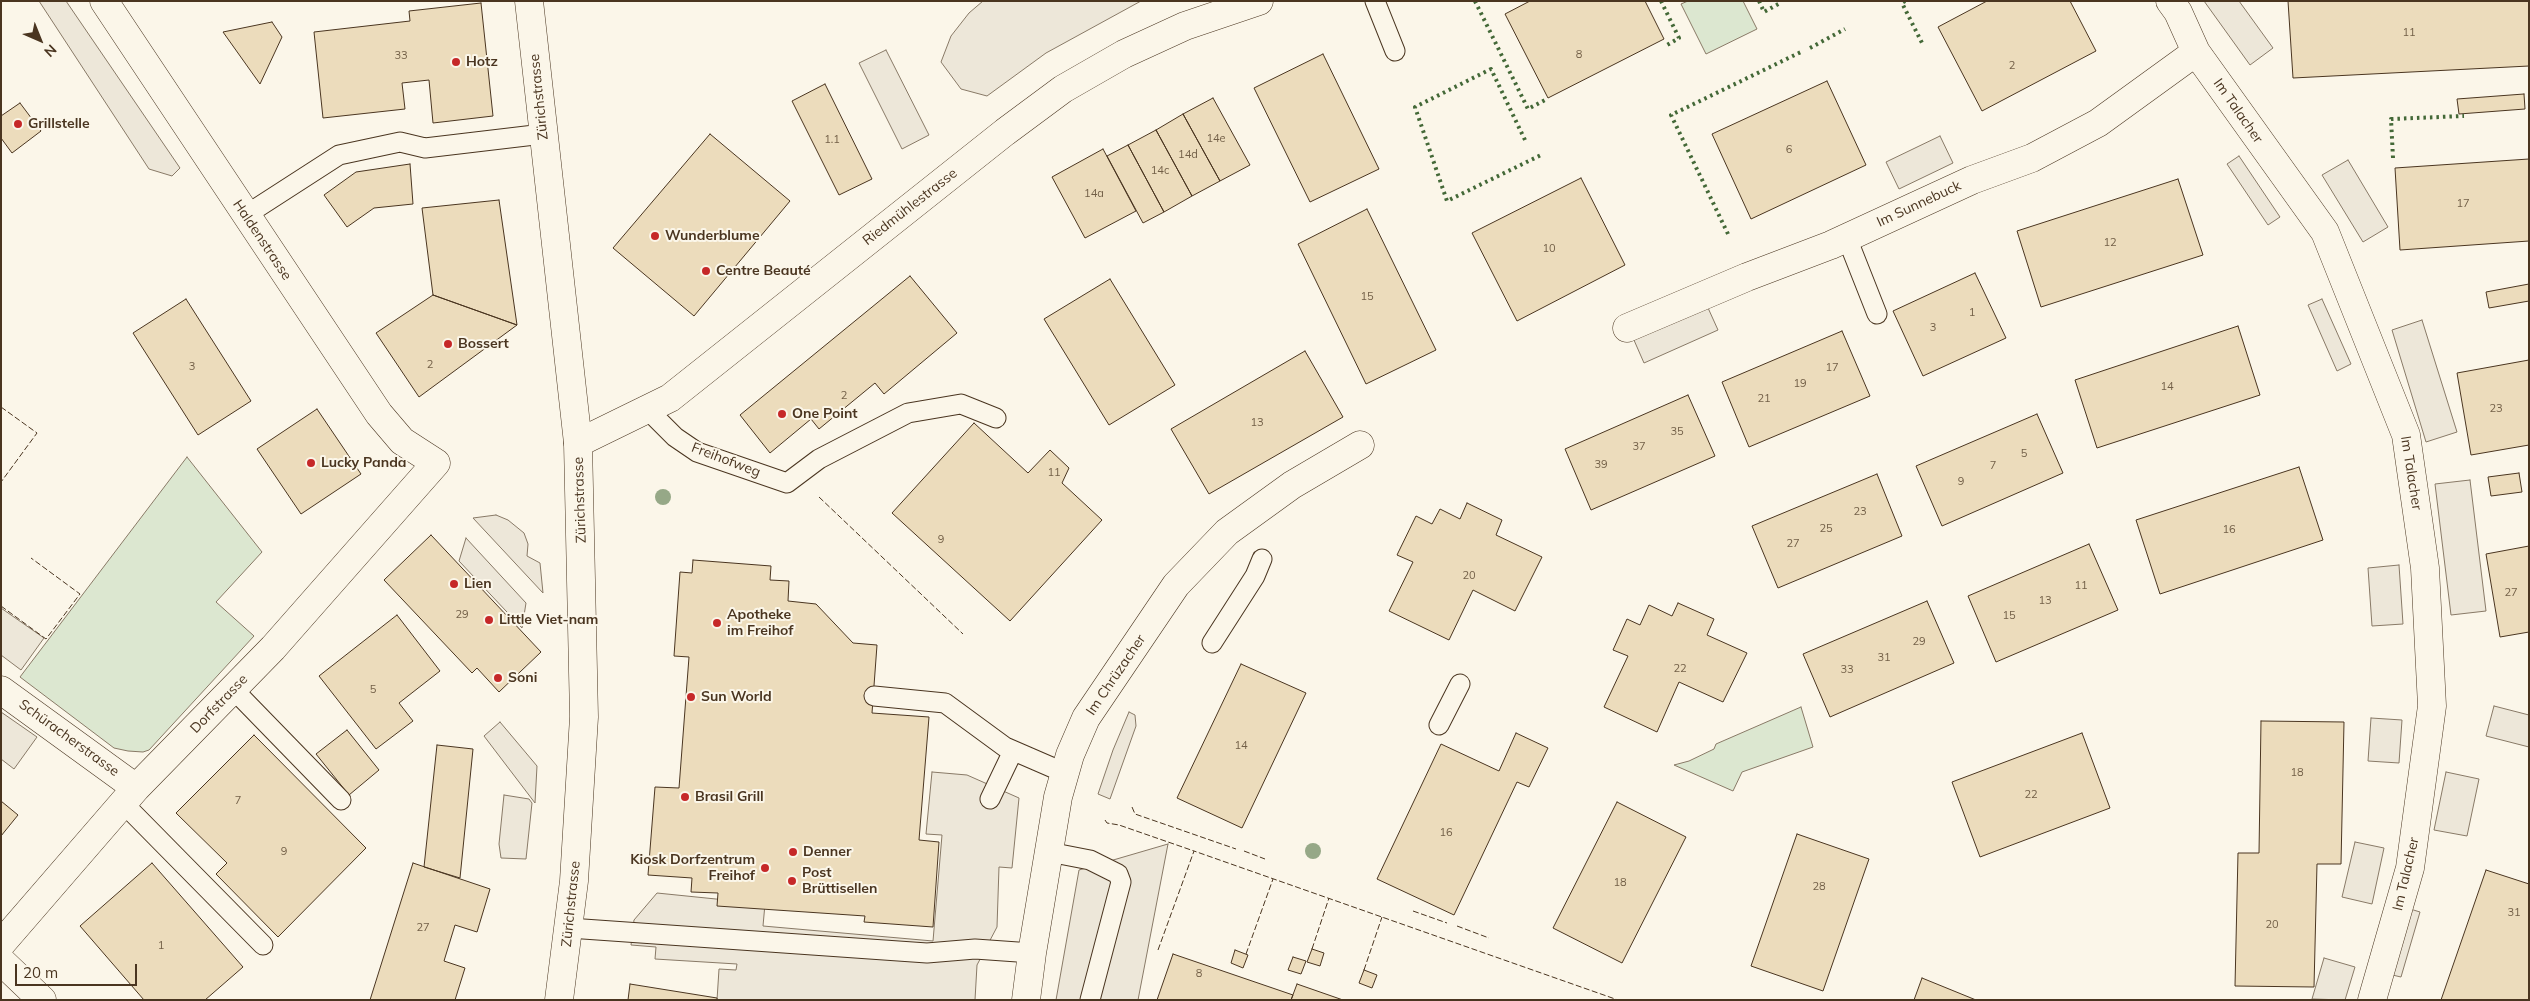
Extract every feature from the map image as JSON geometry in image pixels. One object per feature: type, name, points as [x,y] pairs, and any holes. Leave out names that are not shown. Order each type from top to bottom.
[{"type":"street","name":"Haldenstrasse","points":[[104,1],[379,414],[402,440],[436,463]]},
{"type":"street","name":"Zürichstrasse","points":[[529,1],[578,443],[584,717],[579,818],[569,928],[559,1000]]},
{"type":"street","name":"Riedmühlestrasse","points":[[578,443],[670,398],[1005,132],[1063,89],[1124,54],[1185,26],[1259,1]]},
{"type":"street","name":"Im Talacher","points":[[2170,1],[2178,12],[2196,52],[2325,232],[2406,435],[2425,568],[2432,706],[2410,868],[2372,1000]]},
{"type":"street","name":"Im Sunnebuck","points":[[1627,328],[1747,277],[1847,238],[1972,180],[2032,158],[2098,123],[2196,52]]},
{"type":"street","name":"Im Chrüzacher","points":[[1026,1000],[1058,797],[1070,755],[1086,718],[1176,584],[1227,532],[1292,485],[1360,445]]},
{"type":"street","name":"Dorfstrasse","points":[[1,944],[129,795],[273,648],[436,463]]},
{"type":"street","name":"Schüracherstrasse","points":[[1,690],[129,795]]},
{"type":"street","points":[[1,961],[42,1000]]},
{"type":"lane","points":[[1375,1],[1395,50]]},
{"type":"lane","points":[[246,216],[339,155],[400,142],[425,148],[543,134]]},
{"type":"lane","points":[[1847,238],[1877,314]]},
{"type":"lane","name":"Freihofweg","points":[[648,410],[675,437],[698,452],[787,483],[819,459],[908,413],[961,404],[996,418]]},
{"type":"lane","points":[[1212,643],[1256,576],[1262,559]]},
{"type":"lane","points":[[1439,725],[1460,684]]},
{"type":"lane","points":[[233,690],[341,800]]},
{"type":"lane","points":[[874,696],[944,703],[1013,751],[1065,773]]},
{"type":"lane","points":[[990,798],[1013,751]]},
{"type":"lane","points":[[129,795],[263,945]]},
{"type":"lane","points":[[1049,852],[1090,860],[1118,874],[1121,882],[1090,1000]]},
{"type":"lane","points":[[569,928],[928,953],[975,949],[1032,953]]},
{"type":"green space","points":[[1688,1],[1743,1],[1757,29],[1706,54],[1681,4]]},
{"type":"green space","points":[[187,457],[262,552],[216,602],[254,636],[149,750],[143,752],[114,748],[20,677]]},
{"type":"green space","points":[[1801,707],[1813,747],[1742,772],[1733,791],[1674,765],[1689,761],[1714,749],[1716,744]]},
{"type":"shaded area","points":[[39,1],[66,1],[180,168],[172,176],[149,169]]},
{"type":"shaded area","points":[[983,1],[1141,1],[1046,53],[987,96],[961,89],[941,62],[951,36],[969,13]]},
{"type":"shaded area","points":[[2204,1],[2239,1],[2273,48],[2250,65]]},
{"type":"shaded area","points":[[886,50],[929,135],[902,149],[859,63]]},
{"type":"shaded area","points":[[1940,136],[1953,163],[1899,189],[1886,162]]},
{"type":"shaded area","points":[[2239,156],[2280,217],[2268,225],[2227,164]]},
{"type":"shaded area","points":[[2348,160],[2388,227],[2363,242],[2322,175]]},
{"type":"shaded area","points":[[1704,299],[1718,330],[1644,363],[1630,331]]},
{"type":"shaded area","points":[[2322,299],[2351,364],[2337,371],[2308,305]]},
{"type":"shaded area","points":[[2422,320],[2457,432],[2426,442],[2392,330]]},
{"type":"shaded area","points":[[2470,480],[2486,611],[2451,615],[2435,484]]},
{"type":"shaded area","points":[[496,515],[508,520],[524,533],[528,544],[527,556],[540,563],[543,593],[473,518]]},
{"type":"shaded area","points":[[466,538],[526,603],[522,628],[459,561]]},
{"type":"shaded area","points":[[2399,565],[2403,624],[2372,626],[2368,568]]},
{"type":"shaded area","points":[[1,608],[44,638],[21,670],[1,655]]},
{"type":"shaded area","points":[[2494,706],[2529,715],[2529,747],[2486,736]]},
{"type":"shaded area","points":[[1,712],[37,737],[14,769],[1,759]]},
{"type":"shaded area","points":[[1129,712],[1135,715],[1136,726],[1110,799],[1098,794],[1113,750]]},
{"type":"shaded area","points":[[2371,718],[2402,720],[2399,763],[2368,761]]},
{"type":"shaded area","points":[[500,722],[537,766],[535,803],[484,736]]},
{"type":"shaded area","points":[[932,772],[967,775],[1019,798],[1012,868],[999,867],[997,927],[977,965],[975,1000],[717,1000],[719,969],[736,970],[737,964],[655,959],[656,947],[631,945],[634,920],[657,893],[765,904],[763,926],[933,941],[942,835],[926,834]]},
{"type":"shaded area","points":[[2446,772],[2479,779],[2467,836],[2434,830]]},
{"type":"shaded area","points":[[504,795],[529,799],[532,803],[526,859],[501,858],[499,844]]},
{"type":"shaded area","points":[[2355,842],[2384,848],[2372,904],[2342,897]]},
{"type":"shaded area","points":[[1168,844],[1138,1000],[1056,1000],[1079,870]]},
{"type":"shaded area","points":[[2407,908],[2420,912],[2401,977],[2388,974]]},
{"type":"shaded area","points":[[2324,958],[2355,967],[2345,1000],[2312,999]]},
{"type":"building","points":[[1530,1],[1645,1],[1664,39],[1548,98],[1505,14]]},
{"type":"building","points":[[1987,1],[2070,1],[2096,51],[1982,111],[1938,27]]},
{"type":"building","points":[[2288,1],[2529,1],[2529,66],[2293,78]]},
{"type":"building","points":[[481,3],[493,116],[433,123],[429,80],[402,83],[405,109],[323,118],[314,32],[410,21],[409,11]]},
{"type":"building","points":[[272,22],[282,37],[260,84],[223,32]]},
{"type":"building","points":[[1323,54],[1379,169],[1310,202],[1254,88]]},
{"type":"building","points":[[1827,81],[1866,165],[1751,219],[1712,134]]},
{"type":"building","points":[[825,84],[872,179],[839,195],[792,101]]},
{"type":"building","points":[[2524,94],[2525,109],[2459,114],[2457,99]]},
{"type":"building","points":[[1213,98],[1250,165],[1220,181],[1183,114]]},
{"type":"building","name":"Grillstelle","points":[[20,103],[41,131],[12,153],[1,138],[1,116]]},
{"type":"building","points":[[1183,114],[1220,181],[1192,196],[1156,130]]},
{"type":"building","points":[[1156,130],[1192,196],[1164,212],[1128,145]]},
{"type":"building","points":[[710,134],[790,201],[694,316],[613,248]]},
{"type":"building","points":[[1128,145],[1164,212],[1143,223],[1107,156]]},
{"type":"building","points":[[1103,149],[1136,211],[1085,238],[1052,177]]},
{"type":"building","points":[[2529,159],[2529,241],[2400,250],[2395,168]]},
{"type":"building","points":[[410,164],[413,204],[374,208],[347,227],[324,195],[356,172]]},
{"type":"building","points":[[1581,178],[1625,265],[1517,321],[1472,233]]},
{"type":"building","points":[[2178,179],[2203,255],[2041,307],[2017,231]]},
{"type":"building","points":[[499,200],[517,325],[433,295],[422,208]]},
{"type":"building","points":[[1367,209],[1436,350],[1366,384],[1298,244]]},
{"type":"building","points":[[1975,273],[2006,338],[1923,376],[1893,311]]},
{"type":"building","points":[[910,276],[957,333],[884,394],[875,383],[819,429],[811,419],[770,453],[740,415]]},
{"type":"building","points":[[1110,279],[1175,385],[1109,425],[1044,319]]},
{"type":"building","points":[[2529,284],[2529,301],[2489,308],[2486,292]]},
{"type":"building","points":[[433,295],[517,325],[419,397],[376,333]]},
{"type":"building","points":[[186,299],[251,401],[198,435],[133,333]]},
{"type":"building","points":[[2238,326],[2260,395],[2097,448],[2075,380]]},
{"type":"building","points":[[1842,331],[1870,396],[1749,447],[1722,382]]},
{"type":"building","points":[[1305,351],[1343,417],[1209,494],[1171,429]]},
{"type":"building","points":[[2529,360],[2529,445],[2471,455],[2457,373]]},
{"type":"building","points":[[1688,395],[1715,456],[1591,510],[1565,449]]},
{"type":"building","points":[[317,409],[361,474],[301,514],[257,449]]},
{"type":"building","points":[[2037,414],[2063,473],[1942,526],[1916,466]]},
{"type":"building","points":[[974,423],[1028,473],[1050,450],[1069,468],[1062,483],[1102,520],[1010,621],[892,513]]},
{"type":"building","points":[[2299,467],[2323,540],[2160,594],[2136,520]]},
{"type":"building","points":[[2519,473],[2522,492],[2491,496],[2488,477]]},
{"type":"building","points":[[1877,474],[1902,536],[1778,588],[1752,526]]},
{"type":"building","points":[[1467,503],[1502,520],[1496,535],[1542,557],[1515,611],[1473,590],[1449,640],[1389,611],[1413,562],[1397,555],[1416,516],[1432,524],[1440,509],[1460,519]]},
{"type":"building","points":[[431,535],[541,652],[499,692],[477,668],[472,673],[384,580]]},
{"type":"building","points":[[2089,544],[2118,610],[1996,662],[1968,596]]},
{"type":"building","points":[[2529,546],[2529,632],[2500,637],[2486,554]]},
{"type":"building","points":[[693,560],[771,566],[770,580],[789,581],[788,601],[816,604],[853,643],[877,645],[872,713],[929,717],[919,840],[939,842],[933,927],[864,922],[865,916],[717,906],[718,893],[691,892],[692,878],[648,875],[655,787],[679,788],[689,657],[674,656],[680,572],[692,573]]},
{"type":"building","points":[[1927,601],[1954,663],[1830,717],[1803,654]]},
{"type":"building","points":[[1678,603],[1714,619],[1707,635],[1747,653],[1723,702],[1679,682],[1657,732],[1604,707],[1628,656],[1613,650],[1627,619],[1640,625],[1649,605],[1672,616]]},
{"type":"building","points":[[397,615],[440,671],[399,703],[413,721],[376,749],[319,676]]},
{"type":"building","points":[[1241,664],[1306,693],[1242,828],[1177,798]]},
{"type":"building","points":[[2261,721],[2344,722],[2341,864],[2317,864],[2314,987],[2235,986],[2238,853],[2259,853]]},
{"type":"building","points":[[347,730],[379,770],[349,795],[316,754]]},
{"type":"building","points":[[1516,733],[1548,748],[1529,787],[1517,782],[1454,915],[1377,879],[1441,744],[1499,771]]},
{"type":"building","points":[[2082,733],[2110,808],[1980,857],[1952,782]]},
{"type":"building","points":[[254,735],[366,848],[278,937],[216,874],[227,863],[176,813]]},
{"type":"building","points":[[437,745],[473,749],[460,878],[424,867]]},
{"type":"building","points":[[1,801],[18,815],[1,836]]},
{"type":"building","points":[[1617,802],[1686,837],[1622,963],[1553,928]]},
{"type":"building","points":[[1797,834],[1869,859],[1823,991],[1751,966]]},
{"type":"building","points":[[152,863],[243,967],[205,1000],[144,1000],[80,926]]},
{"type":"building","points":[[413,863],[490,889],[477,932],[455,925],[444,961],[465,968],[455,1000],[370,1000]]},
{"type":"building","points":[[2486,870],[2529,884],[2529,1000],[2441,1000]]},
{"type":"building","points":[[1312,949],[1324,953],[1320,966],[1307,962]]},
{"type":"building","points":[[1235,950],[1248,955],[1243,968],[1231,963]]},
{"type":"building","points":[[1173,954],[1293,995],[1291,1000],[1157,1000]]},
{"type":"building","points":[[1293,957],[1306,961],[1301,974],[1288,970]]},
{"type":"building","points":[[1364,970],[1377,975],[1372,988],[1359,983]]},
{"type":"building","points":[[1922,978],[1976,1000],[1914,1000]]},
{"type":"building","points":[[630,984],[717,998],[717,1000],[628,1000]]},
{"type":"building","points":[[1297,984],[1343,1000],[1291,1000]]},
{"type":"hedge","points":[[1475,1],[1528,109],[1545,100]]},
{"type":"hedge","points":[[1661,1],[1679,38],[1667,45]]},
{"type":"hedge","points":[[1759,1],[1764,12],[1780,3]]},
{"type":"hedge","points":[[1905,1],[1902,3],[1922,43]]},
{"type":"hedge","points":[[1810,48],[1845,29]]},
{"type":"hedge","points":[[1728,234],[1671,115],[1801,52]]},
{"type":"hedge","points":[[1525,140],[1491,69],[1415,107],[1447,201],[1541,155]]},
{"type":"hedge","points":[[2393,158],[2391,119],[2464,116]]},
{"type":"fence","points":[[1,407],[37,433],[1,482]]},
{"type":"fence","points":[[819,497],[963,634]]},
{"type":"fence","points":[[1,606],[46,639],[80,594],[31,558]]},
{"type":"fence","points":[[1132,807],[1135,814],[1236,849]]},
{"type":"fence","points":[[1105,820],[1107,823],[1119,825],[1194,851]]},
{"type":"fence","points":[[1158,950],[1194,851],[1618,1000]]},
{"type":"fence","points":[[1244,851],[1265,859]]},
{"type":"fence","points":[[1246,954],[1273,879]]},
{"type":"fence","points":[[1312,949],[1329,898]]},
{"type":"fence","points":[[1413,911],[1447,923]]},
{"type":"fence","points":[[1364,970],[1382,917]]},
{"type":"fence","points":[[1457,926],[1489,938]]},
{"type":"place","name":"Hotz","points":[[456,62]]},
{"type":"place","name":"Grillstelle","points":[[18,124]]},
{"type":"place","name":"Wunderblume","points":[[655,236]]},
{"type":"place","name":"Centre Beauté","points":[[706,271]]},
{"type":"place","name":"Bossert","points":[[448,344]]},
{"type":"place","name":"One Point","points":[[782,414]]},
{"type":"place","name":"Lucky Panda","points":[[311,463]]},
{"type":"place","name":"Lien","points":[[454,584]]},
{"type":"place","name":"Little Viet-nam","points":[[489,620]]},
{"type":"place","name":"Apotheke im Freihof","points":[[717,623]]},
{"type":"place","name":"Soni","points":[[498,678]]},
{"type":"place","name":"Sun World","points":[[691,697]]},
{"type":"place","name":"Brasil Grill","points":[[685,797]]},
{"type":"place","name":"Denner","points":[[793,852]]},
{"type":"place","name":"Kiosk Dorfzentrum Freihof","points":[[765,868]]},
{"type":"place","name":"Post Brüttisellen","points":[[792,881]]}]
